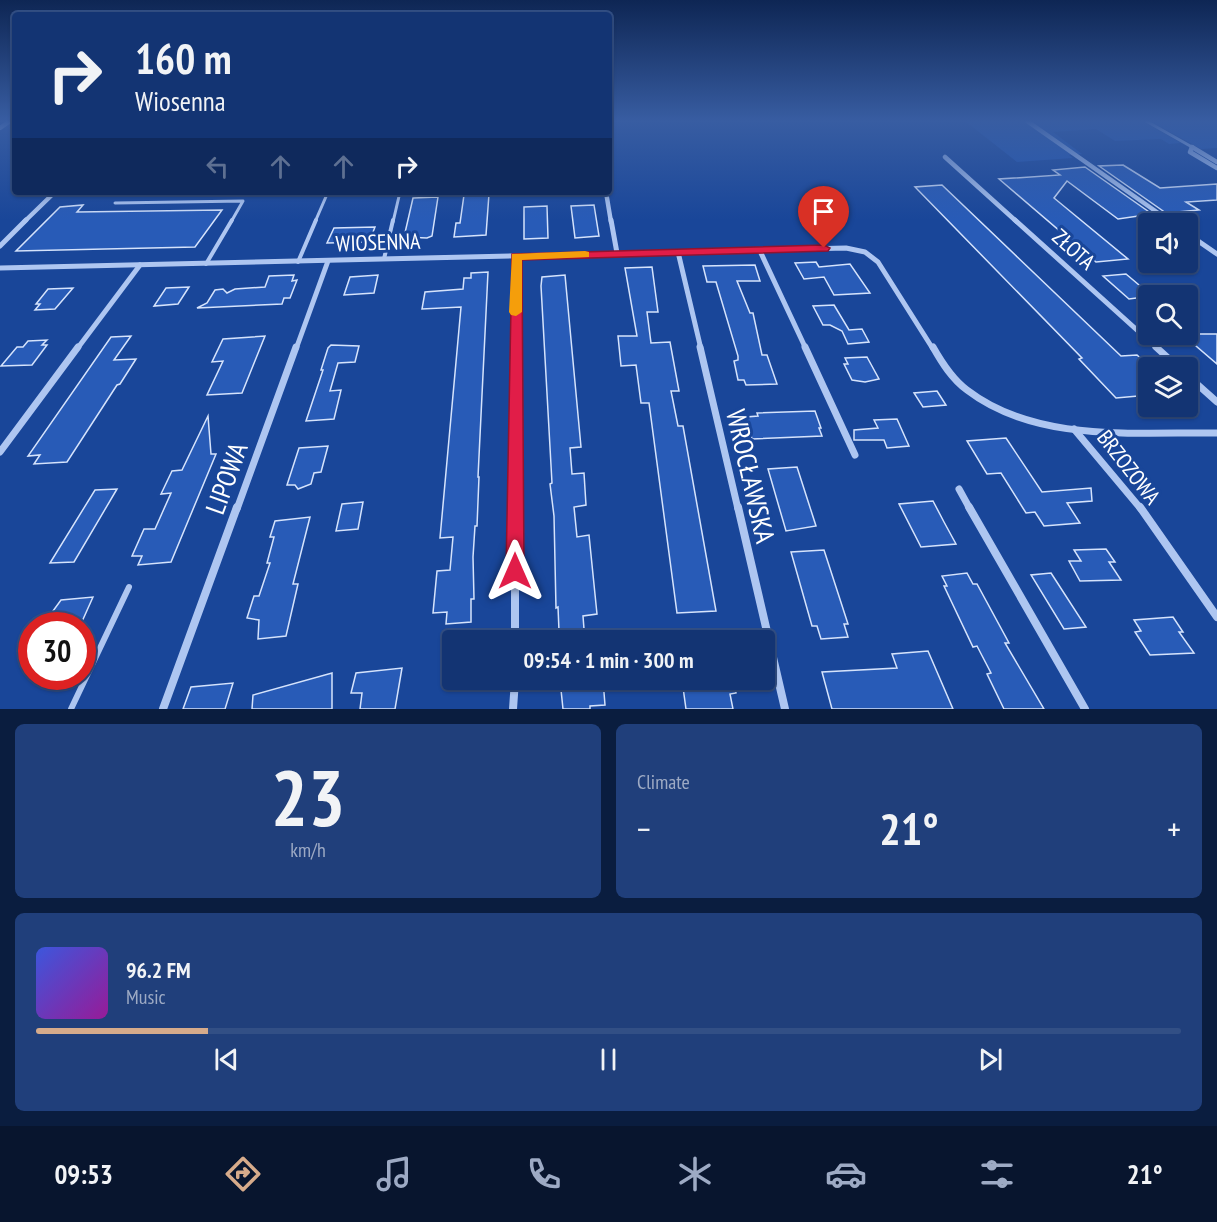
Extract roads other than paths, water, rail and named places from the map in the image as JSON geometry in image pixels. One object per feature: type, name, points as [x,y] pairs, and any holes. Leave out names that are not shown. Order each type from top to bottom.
[{"type":"street","points":[[1074,154],[1158,213]]},
{"type":"street","points":[[1194,154],[1217,168]]},
{"type":"street","points":[[1204,154],[1217,162]]},
{"type":"street","name":"ZŁOTA","points":[[945,157],[1167,357]]},
{"type":"street","points":[[0,246],[52,195]]},
{"type":"street","points":[[607,195],[617,253]]},
{"type":"street","points":[[1198,241],[1217,254]]},
{"type":"street","name":"WIOSENNA","points":[[0,268],[846,248],[865,252]]},
{"type":"street","points":[[760,251],[855,455]]},
{"type":"street","name":"WROCŁAWSKA","points":[[678,252],[784,709]]},
{"type":"street","name":"BRZOZOWA","points":[[865,252],[878,262],[948,370],[965,390],[1011,415],[1038,423],[1074,429],[1095,450],[1182,564],[1217,617]]},
{"type":"street","points":[[515,630],[516,256]]},
{"type":"street","name":"LIPOWA","points":[[163,709],[328,261]]},
{"type":"street","points":[[0,452],[140,265]]},
{"type":"street","points":[[1198,385],[1217,402]]},
{"type":"street","points":[[1074,429],[1217,433]]},
{"type":"street","points":[[959,489],[1085,709]]},
{"type":"street","points":[[513,709],[514,690]]},
{"type":"lane","points":[[298,262],[327,195]]},
{"type":"lane","points":[[384,260],[399,195]]},
{"type":"lane","points":[[115,203],[243,201],[206,264]]},
{"type":"lane","points":[[71,709],[129,588]]}]
